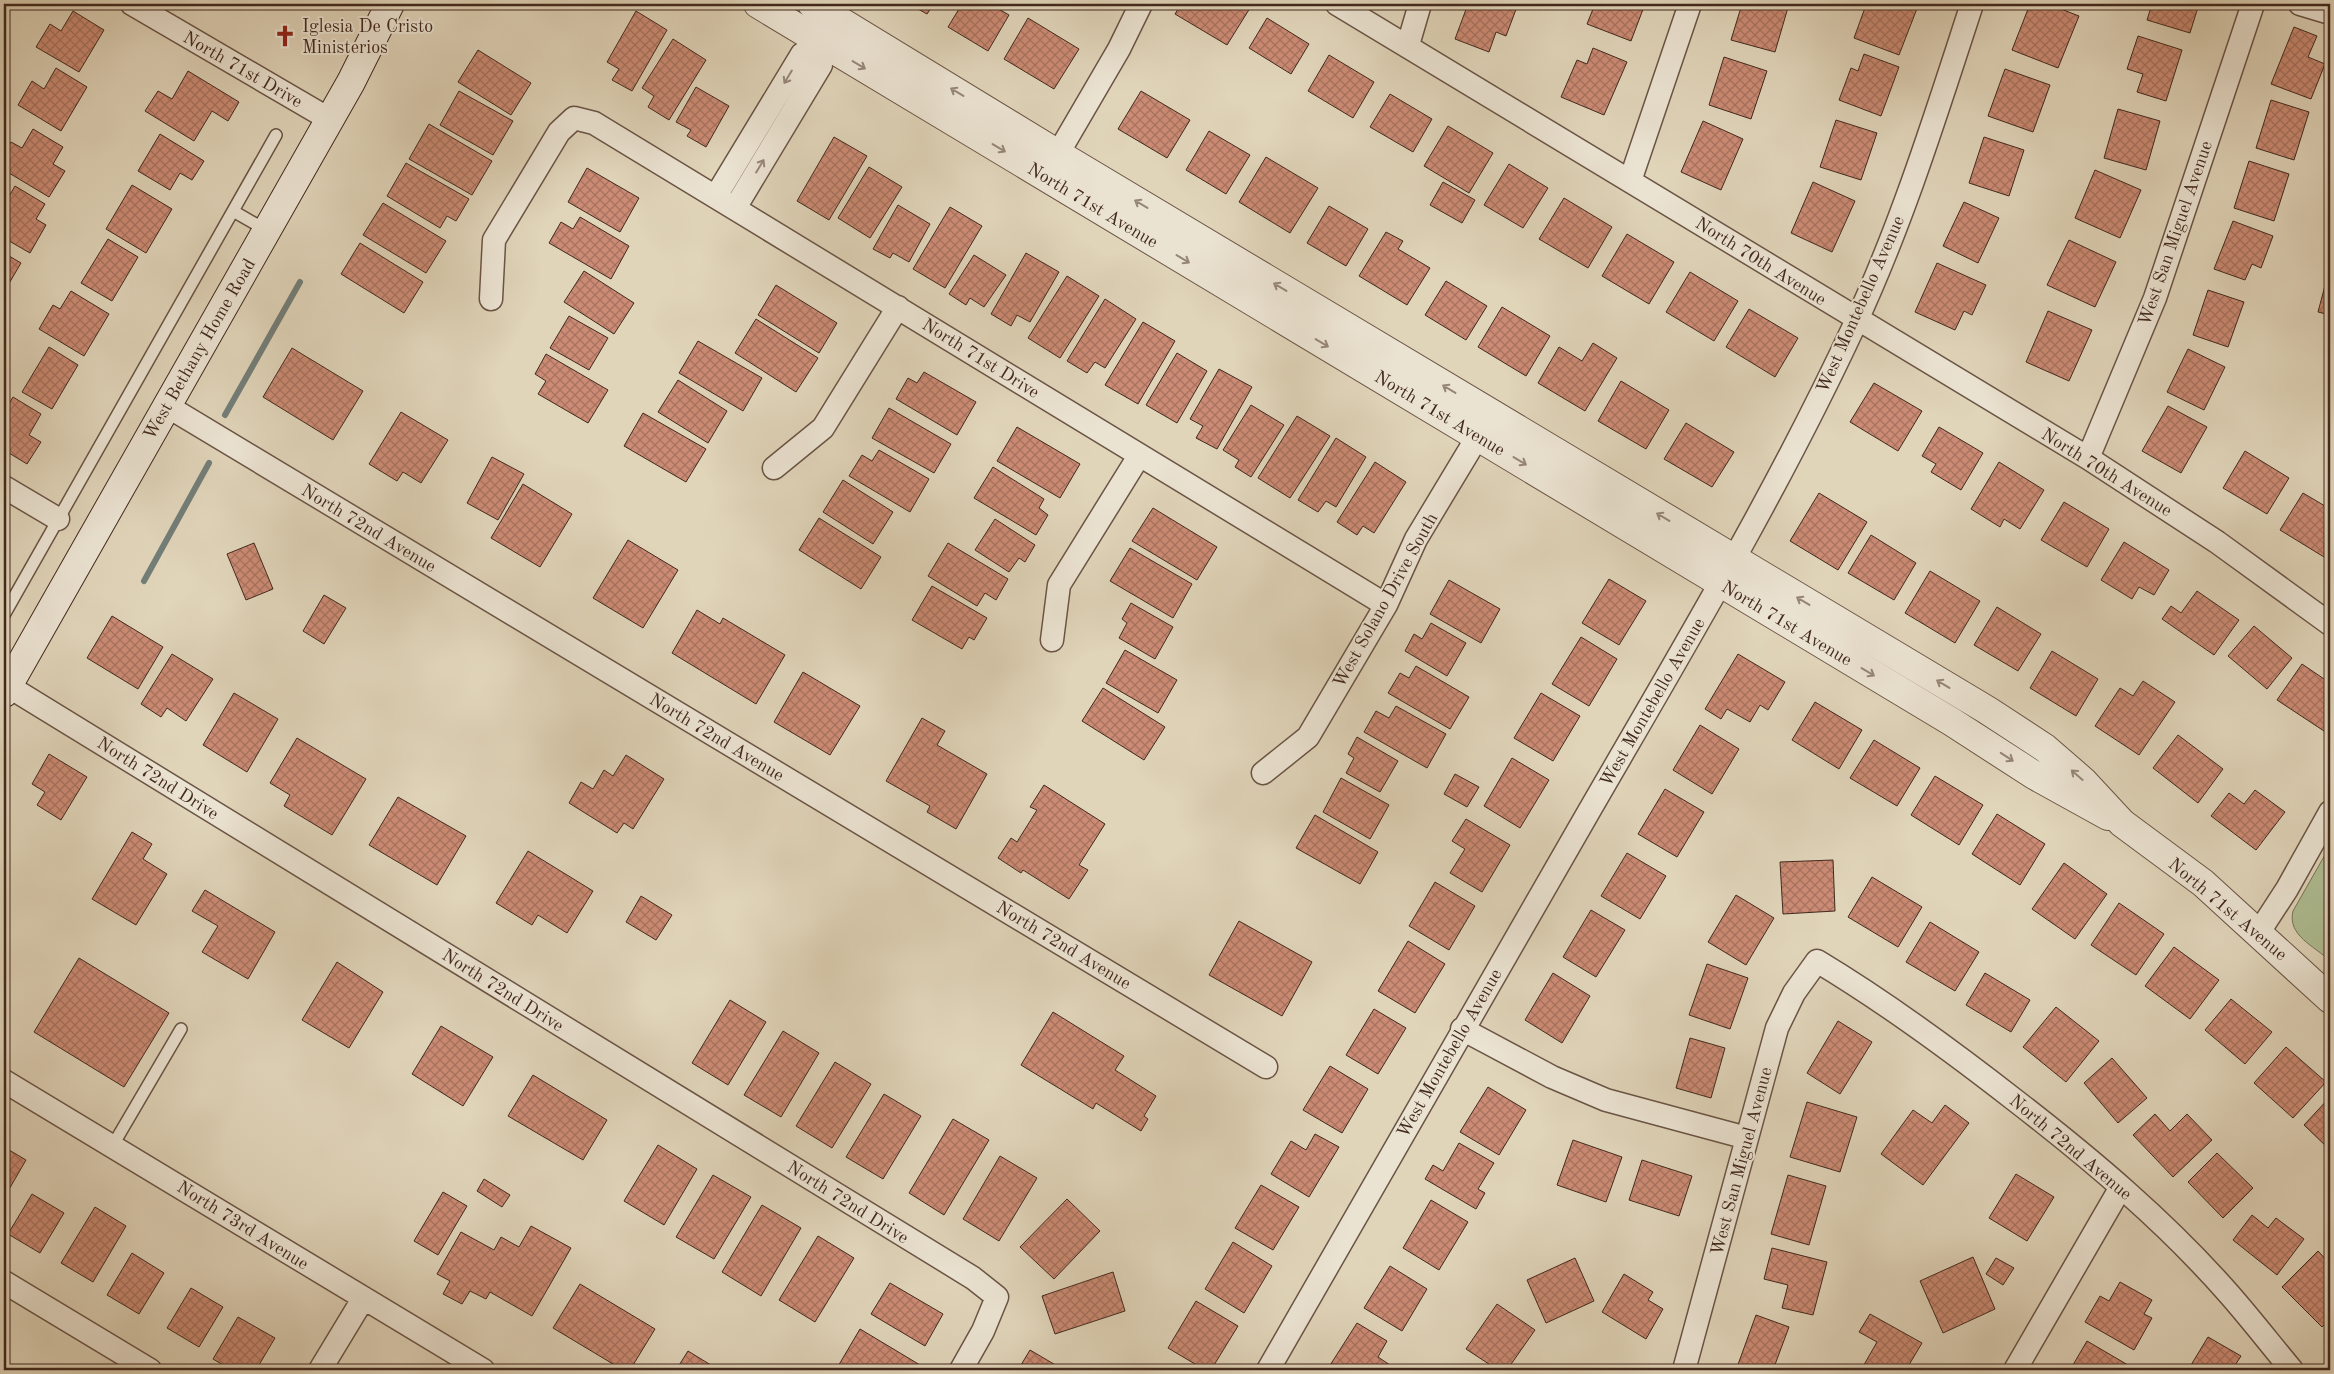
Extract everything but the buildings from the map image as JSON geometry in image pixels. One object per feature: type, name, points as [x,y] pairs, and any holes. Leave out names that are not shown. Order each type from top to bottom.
[{"type":"street","name":"North 71st Drive","points":[[132,4],[328,119]]},
{"type":"street","name":"West Bethany Home Road","points":[[6,689],[350,82],[390,4]]},
{"type":"street","name":"North 71st Avenue","points":[[758,4],[821,42],[1052,165],[1727,571],[1979,705],[2045,748],[2083,781],[2122,823],[2203,884],[2259,932],[2330,999]]},
{"type":"street","name":"North 71st Avenue","points":[[812,4],[836,18],[1052,165]]},
{"type":"street","points":[[1052,165],[1119,49],[1141,4]]},
{"type":"street","name":"North 70th Avenue","points":[[1337,4],[2088,458],[2217,542],[2330,624]]},
{"type":"street","points":[[1408,46],[1420,4]]},
{"type":"street","points":[[1630,181],[1690,4]]},
{"type":"street","name":"West Montebello Avenue","points":[[1268,1370],[1462,1029],[1727,571],[1818,400],[1857,320],[1920,163],[1972,4]]},
{"type":"street","name":"West San Miguel Avenue","points":[[2088,458],[2155,298],[2253,4]]},
{"type":"street","points":[[2300,4],[2330,13]]},
{"type":"street","points":[[734,208],[781,110],[802,54],[821,42],[836,18]]},
{"type":"street","points":[[716,196],[781,110]]},
{"type":"street","name":"North 71st Drive","points":[[491,299],[494,240],[559,132],[574,118],[594,123],[1386,605]]},
{"type":"street","points":[[774,468],[823,428],[898,307]]},
{"type":"street","name":"North 72nd Avenue","points":[[167,406],[1266,1067]]},
{"type":"street","name":"West Solano Drive South","points":[[1263,773],[1308,737],[1386,605],[1416,539],[1484,425]]},
{"type":"street","points":[[1052,640],[1059,585],[1139,456]]},
{"type":"street","points":[[4,486],[58,519]]},
{"type":"street","name":"North 72nd Drive","points":[[6,689],[973,1278],[997,1297],[983,1331],[961,1370]]},
{"type":"street","points":[[2259,932],[2287,889],[2330,812]]},
{"type":"street","name":"West San Miguel Avenue","points":[[1684,1370],[1777,1028],[1794,993],[1817,961]]},
{"type":"street","name":"North 72nd Avenue","points":[[1817,961],[1867,991],[1962,1059],[2051,1128],[2121,1187],[2228,1293],[2292,1370]]},
{"type":"street","points":[[1462,1029],[1552,1077],[1606,1100],[1747,1138]]},
{"type":"street","name":"North 73rd Avenue","points":[[4,1081],[113,1145],[363,1299],[483,1370]]},
{"type":"street","points":[[2015,1370],[2121,1187]]},
{"type":"street","points":[[4,1282],[150,1370]]},
{"type":"street","points":[[320,1370],[363,1299]]},
{"type":"lane","points":[[4,615],[276,135]]},
{"type":"lane","points":[[233,211],[266,230]]},
{"type":"lane","points":[[113,1145],[181,1029]]},
{"type":"green space","points":[[2330,846],[2330,961],[2298,934],[2292,920],[2293,911]]},
{"type":"waterway","points":[[225,415],[300,282]]},
{"type":"waterway","points":[[144,581],[209,463]]},
{"type":"place","name":"Iglesia De Cristo Ministerios","points":[[285,36]]}]
